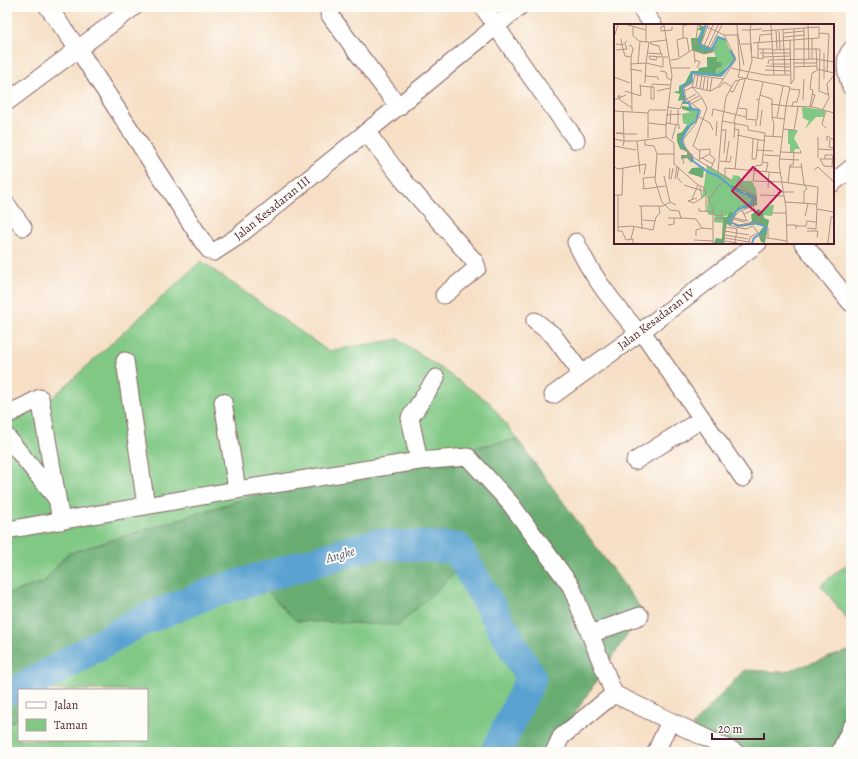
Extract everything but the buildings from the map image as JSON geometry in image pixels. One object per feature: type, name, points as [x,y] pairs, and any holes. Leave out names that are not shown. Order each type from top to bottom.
[{"type":"street","points":[[48,7],[78,49]]},
{"type":"street","points":[[7,102],[134,7]]},
{"type":"street","points":[[482,7],[576,140]]},
{"type":"street","name":"Jalan Kesadaran III","points":[[78,49],[203,242],[209,250],[214,252],[237,237],[367,133],[519,7]]},
{"type":"street","points":[[640,7],[652,24]]},
{"type":"street","points":[[329,14],[399,107]]},
{"type":"street","points":[[851,50],[847,57],[846,64],[851,87]]},
{"type":"street","points":[[367,133],[404,181],[475,262],[477,268],[444,295]]},
{"type":"street","points":[[834,182],[851,168]]},
{"type":"street","points":[[7,205],[23,227]]},
{"type":"street","points":[[576,242],[582,255],[606,294],[640,332],[743,478]]},
{"type":"street","name":"Jalan Kesadaran IV","points":[[553,395],[640,332],[757,244]]},
{"type":"street","points":[[804,244],[851,303]]},
{"type":"street","points":[[535,321],[553,335],[582,374]]},
{"type":"street","points":[[125,361],[146,506]]},
{"type":"street","points":[[420,461],[410,418],[436,378]]},
{"type":"street","points":[[7,415],[40,398],[61,521]]},
{"type":"street","points":[[223,402],[237,490]]},
{"type":"street","points":[[635,461],[702,419]]},
{"type":"street","points":[[7,437],[58,500]]},
{"type":"street","points":[[7,530],[237,490],[420,461],[468,457],[510,503],[571,586],[614,694],[735,752]]},
{"type":"street","points":[[590,634],[640,616]]},
{"type":"street","points":[[554,752],[561,737],[614,694]]},
{"type":"street","points":[[656,752],[670,721]]},
{"type":"street","points":[[840,752],[851,728]]},
{"type":"green space","points":[[201,261],[328,351],[398,339],[489,402],[517,439],[295,483],[67,554],[44,582],[7,594],[7,404],[52,398]]},
{"type":"green space","points":[[517,439],[643,611],[567,725],[555,752],[493,752],[521,706],[527,654],[457,571],[399,625],[296,621],[247,570],[164,596],[60,651],[36,689],[18,689],[18,717],[16,720],[7,723],[7,594],[44,582],[67,554],[295,483]]},
{"type":"green space","points":[[851,561],[851,624],[821,585]]},
{"type":"green space","points":[[247,570],[296,621],[457,571],[527,654],[521,706],[493,752],[7,752],[7,723],[16,720],[18,717],[18,741],[148,741],[148,689],[36,689],[60,651],[164,596]]},
{"type":"green space","points":[[851,650],[851,752],[725,752],[692,726],[744,670],[784,672]]},
{"type":"waterway","name":"Angke","points":[[22,689],[139,622],[210,593],[375,544],[457,548],[531,678],[496,752]]}]
